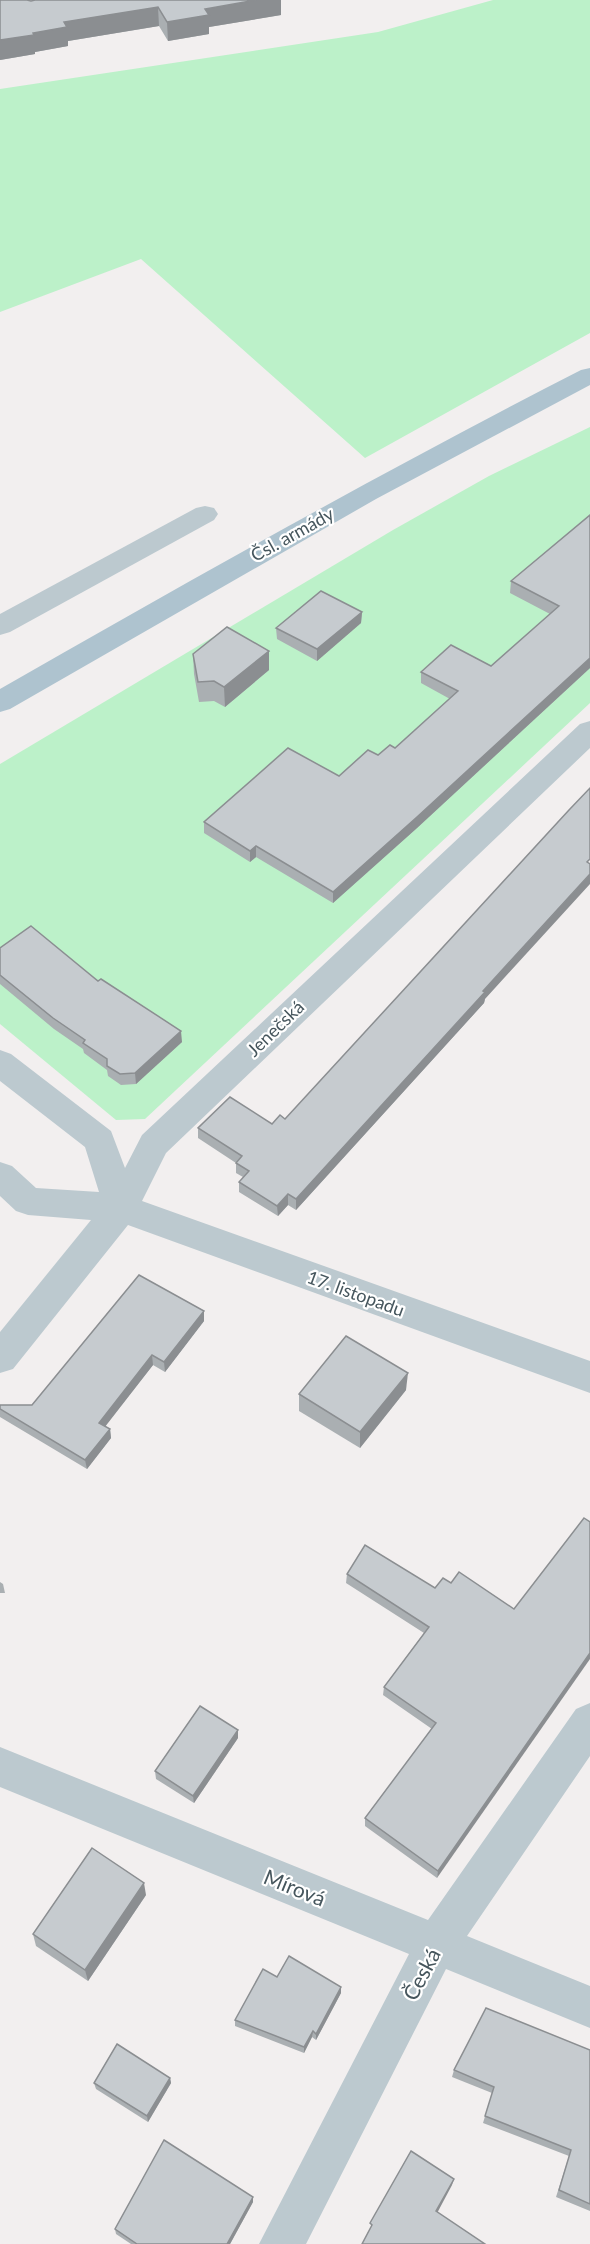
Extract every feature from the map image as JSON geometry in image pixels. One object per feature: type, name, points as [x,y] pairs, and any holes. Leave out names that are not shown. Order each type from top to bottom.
[{"type":"main road","name":"Čsl. armády","points":[[0,702],[254,555],[449,447],[590,375]]},
{"type":"street","points":[[0,626],[205,514]]},
{"type":"street","name":"Jenečská","points":[[0,1358],[121,1208],[154,1144],[590,731]]},
{"type":"street","points":[[0,1063],[99,1140],[121,1208]]},
{"type":"street","name":"17. listopadu","points":[[0,1176],[28,1201],[121,1208],[590,1377]]},
{"type":"street","name":"Česká","points":[[282,2244],[436,1945],[590,1722]]},
{"type":"street","name":"Mírová","points":[[0,1767],[590,2007]]},
{"type":"green space","points":[[493,0],[590,0],[590,333],[365,458],[141,259],[0,312],[0,89],[378,32]]},
{"type":"green space","points":[[590,427],[590,703],[145,1119],[116,1120],[0,1024],[0,764],[393,530],[489,476]]},
{"type":"building","points":[[0,0],[256,0],[205,9],[209,15],[167,22],[158,7],[64,22],[67,27],[0,40]]},
{"type":"building","points":[[590,515],[590,658],[333,892],[256,846],[250,851],[204,822],[288,748],[339,776],[368,750],[378,755],[390,745],[395,748],[458,691],[421,672],[451,645],[491,666],[559,606],[511,581]]},
{"type":"building","points":[[321,591],[362,612],[317,649],[276,628]]},
{"type":"building","points":[[227,627],[269,651],[224,687],[214,681],[198,682],[193,654]]},
{"type":"building","points":[[590,788],[590,859],[587,862],[590,864],[590,874],[483,991],[485,992],[296,1199],[288,1194],[277,1206],[239,1182],[249,1171],[236,1163],[242,1156],[198,1128],[230,1097],[272,1124],[280,1115],[285,1119]]},
{"type":"building","points":[[31,926],[98,981],[101,979],[181,1031],[135,1073],[120,1074],[107,1066],[107,1059],[83,1043],[85,1040],[53,1018],[0,975],[0,948]]},
{"type":"building","points":[[139,1275],[204,1311],[164,1362],[152,1355],[99,1423],[110,1429],[85,1460],[0,1409],[0,1405],[32,1405]]},
{"type":"building","points":[[346,1336],[408,1373],[360,1432],[299,1394]]},
{"type":"building","points":[[584,1518],[590,1522],[590,1653],[438,1871],[365,1818],[436,1723],[384,1687],[429,1627],[347,1574],[365,1545],[435,1588],[443,1578],[451,1583],[459,1572],[514,1609]]},
{"type":"building","points":[[200,1706],[238,1730],[193,1796],[155,1771]]},
{"type":"building","points":[[92,1848],[144,1883],[85,1970],[33,1934]]},
{"type":"building","points":[[289,1956],[341,1987],[316,2034],[313,2031],[304,2047],[235,2020],[263,1969],[277,1977]]},
{"type":"building","points":[[486,2008],[590,2050],[590,2204],[559,2190],[571,2150],[485,2116],[494,2087],[454,2070]]},
{"type":"building","points":[[117,2044],[170,2078],[147,2116],[94,2083]]},
{"type":"building","points":[[164,2140],[253,2197],[227,2244],[137,2244],[115,2229]]},
{"type":"building","points":[[411,2151],[454,2179],[436,2211],[485,2244],[362,2244],[372,2225],[370,2223]]}]
